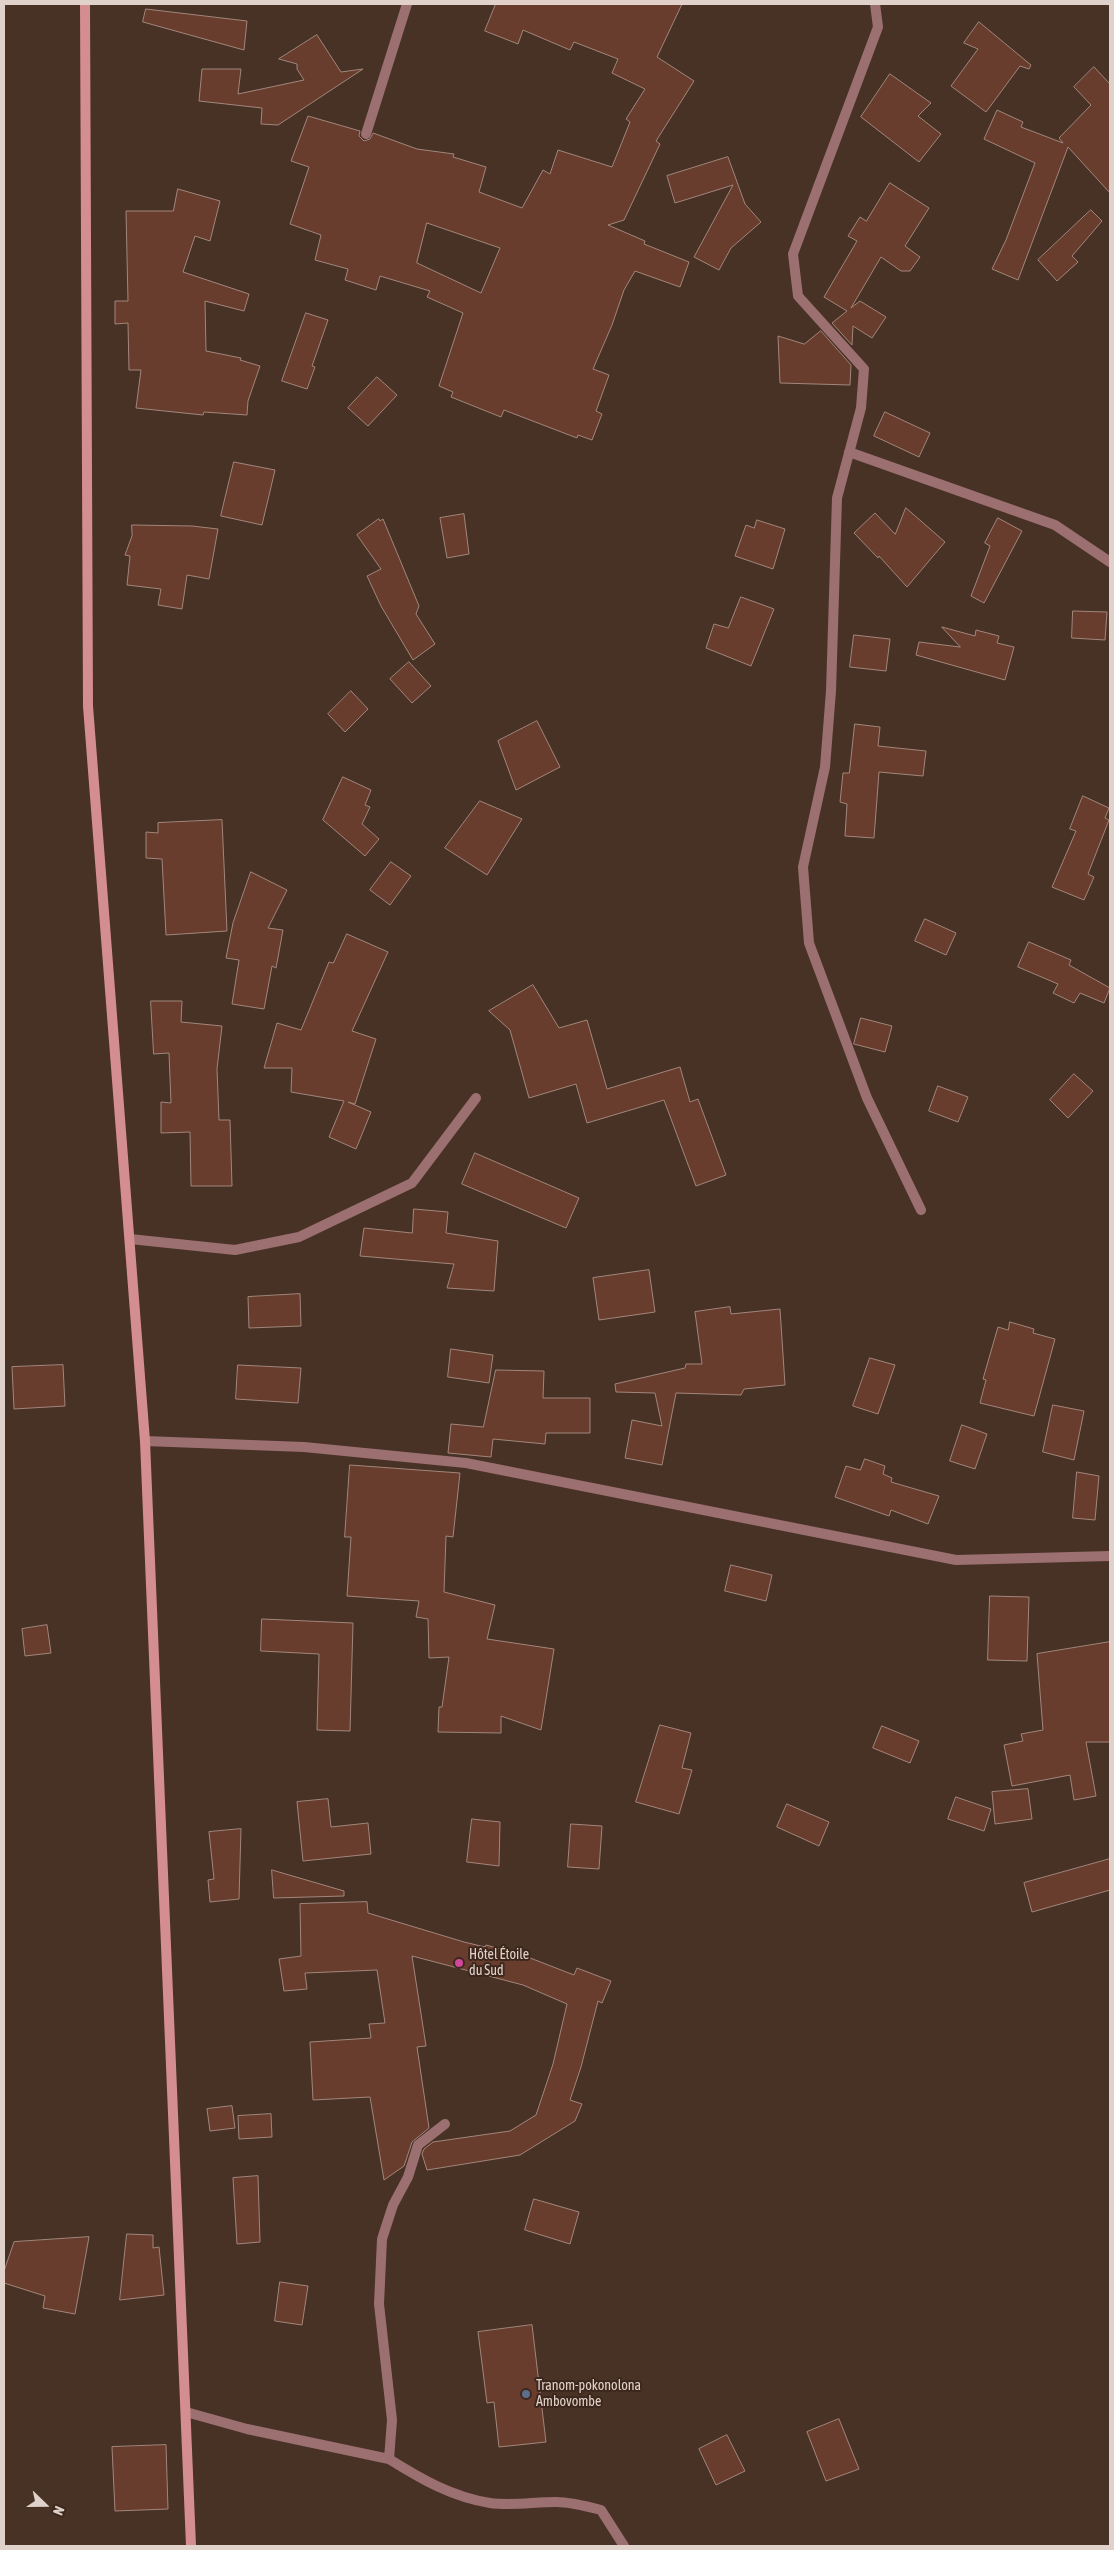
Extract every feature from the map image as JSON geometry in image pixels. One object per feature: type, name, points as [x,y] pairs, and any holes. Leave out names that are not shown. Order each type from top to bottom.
[{"type":"main road","points":[[85,4],[88,706],[145,1441],[192,2546]]},
{"type":"street","points":[[366,134],[407,4]]},
{"type":"street","points":[[875,4],[878,27],[793,254],[798,296],[864,370],[861,408],[837,498],[831,691],[825,767],[803,867],[809,943],[866,1098],[921,1210]]},
{"type":"street","points":[[849,452],[1056,525],[1110,562]]},
{"type":"street","points":[[130,1239],[235,1250],[299,1237],[412,1184],[476,1098]]},
{"type":"street","points":[[145,1441],[304,1447],[466,1463],[956,1560],[1110,1556]]},
{"type":"street","points":[[389,2459],[392,2420],[379,2304],[382,2239],[393,2205],[408,2176],[418,2145],[445,2124]]},
{"type":"street","points":[[186,2412],[247,2429],[389,2459],[419,2478],[452,2494],[491,2503],[576,2503],[601,2510],[624,2546]]},
{"type":"building","points":[[496,4],[682,4],[657,57],[694,81],[656,141],[660,144],[624,220],[608,225],[645,241],[644,244],[689,262],[680,287],[635,271],[624,290],[612,325],[593,369],[609,375],[596,411],[602,414],[592,440],[578,435],[577,438],[504,410],[501,417],[451,397],[453,392],[439,386],[463,313],[427,297],[430,291],[380,276],[376,290],[345,280],[348,269],[315,260],[321,235],[290,224],[309,167],[291,161],[308,116],[360,131],[359,136],[364,141],[370,139],[373,133],[417,149],[454,154],[453,157],[486,167],[479,192],[522,208],[543,170],[550,174],[558,150],[612,167],[630,122],[626,119],[645,89],[612,73],[618,59],[574,42],[570,50],[523,30],[518,44],[485,31]],"holes":[[[427,223],[500,248],[481,293],[417,263]]]},
{"type":"building","points":[[146,9],[247,21],[244,50],[143,22]]},
{"type":"building","points":[[979,22],[1031,65],[1029,69],[1020,66],[986,112],[951,86],[978,49],[964,43]]},
{"type":"building","points":[[317,35],[341,72],[363,69],[278,125],[261,124],[262,108],[199,101],[202,69],[241,69],[238,94],[304,80],[297,69],[297,64],[279,59]]},
{"type":"building","points":[[1094,67],[1110,84],[1110,193],[1068,147],[1018,280],[992,269],[1006,240],[1035,163],[984,139],[997,110],[1023,122],[1021,127],[1063,143],[1059,138],[1091,105],[1074,87]]},
{"type":"building","points":[[890,74],[931,103],[918,116],[941,134],[919,162],[861,117]]},
{"type":"building","points":[[728,157],[745,204],[761,222],[731,248],[719,270],[694,257],[733,185],[675,203],[667,176]]},
{"type":"building","points":[[890,183],[929,208],[905,246],[920,257],[910,271],[901,271],[881,257],[851,308],[860,301],[886,317],[872,338],[853,326],[852,345],[832,323],[847,311],[824,297],[857,241],[848,236],[860,217],[866,221]]},
{"type":"building","points":[[178,189],[220,201],[210,241],[195,236],[183,272],[249,294],[244,311],[205,301],[206,351],[241,358],[240,360],[260,366],[248,401],[247,415],[204,412],[203,415],[136,408],[141,370],[129,370],[128,323],[115,324],[115,301],[128,301],[126,211],[173,211]]},
{"type":"building","points":[[1091,210],[1102,221],[1072,256],[1078,262],[1057,281],[1038,260]]},
{"type":"building","points":[[306,313],[328,320],[312,366],[315,367],[307,389],[282,381]]},
{"type":"building","points":[[821,331],[851,365],[850,385],[780,383],[778,336],[804,344]]},
{"type":"building","points":[[377,377],[397,395],[368,426],[348,408]]},
{"type":"building","points":[[885,412],[930,433],[919,457],[874,436]]},
{"type":"building","points":[[234,462],[275,470],[262,525],[221,516]]},
{"type":"building","points":[[906,508],[945,542],[907,587],[879,556],[878,558],[854,533],[875,513],[895,534]]},
{"type":"building","points":[[464,514],[469,554],[447,558],[440,518]]},
{"type":"building","points":[[998,518],[1022,531],[984,603],[971,596],[990,546],[985,543]]},
{"type":"building","points":[[379,519],[380,521],[383,519],[419,606],[416,614],[435,644],[413,660],[381,606],[367,576],[381,569],[357,535]]},
{"type":"building","points":[[757,520],[785,529],[773,569],[735,556],[746,525],[754,528]]},
{"type":"building","points":[[132,525],[192,526],[218,529],[209,579],[187,575],[182,609],[158,605],[161,589],[127,585],[130,556],[125,555],[132,536]]},
{"type":"building","points":[[741,597],[774,609],[751,666],[706,648],[714,624],[728,628]]},
{"type":"building","points":[[1073,611],[1107,612],[1105,640],[1072,638]]},
{"type":"building","points":[[942,627],[975,636],[976,630],[999,636],[997,643],[1014,647],[1005,680],[916,655],[919,642],[960,647]]},
{"type":"building","points":[[854,635],[890,639],[886,671],[850,667]]},
{"type":"building","points":[[409,662],[431,686],[412,703],[390,679]]},
{"type":"building","points":[[351,691],[368,709],[345,732],[328,714]]},
{"type":"building","points":[[537,721],[560,767],[516,790],[498,741]]},
{"type":"building","points":[[855,724],[880,727],[878,746],[926,751],[923,776],[879,772],[874,838],[845,836],[847,804],[840,802],[843,773],[849,773]]},
{"type":"building","points":[[343,777],[371,790],[365,805],[370,807],[362,824],[379,839],[365,856],[323,820]]},
{"type":"building","points":[[1083,796],[1109,808],[1105,818],[1109,820],[1088,874],[1094,877],[1084,900],[1052,887],[1076,831],[1070,829]]},
{"type":"building","points":[[480,801],[522,819],[487,875],[445,848]]},
{"type":"building","points":[[222,820],[227,931],[166,935],[162,859],[146,858],[146,832],[158,833],[158,823]]},
{"type":"building","points":[[391,862],[411,876],[390,905],[370,890]]},
{"type":"building","points":[[251,872],[287,890],[268,928],[283,930],[276,968],[272,966],[264,1009],[232,1004],[239,960],[226,958],[233,923]]},
{"type":"building","points":[[925,919],[956,933],[946,955],[915,941]]},
{"type":"building","points":[[347,934],[388,952],[352,1031],[376,1039],[355,1104],[348,1102],[371,1112],[356,1149],[329,1137],[344,1101],[291,1092],[292,1068],[264,1068],[277,1023],[301,1030],[329,962],[333,963]]},
{"type":"building","points":[[1029,942],[1071,960],[1069,965],[1110,988],[1104,1003],[1080,993],[1074,1003],[1053,993],[1058,984],[1018,967]]},
{"type":"building","points":[[533,985],[559,1028],[587,1020],[607,1089],[680,1067],[690,1102],[698,1099],[726,1175],[696,1186],[664,1100],[587,1123],[576,1084],[529,1098],[510,1030],[489,1011]]},
{"type":"building","points":[[151,1001],[182,1001],[181,1022],[222,1026],[217,1069],[219,1120],[230,1120],[232,1186],[191,1186],[190,1132],[161,1133],[161,1102],[171,1103],[169,1053],[154,1054]]},
{"type":"building","points":[[861,1018],[892,1026],[885,1052],[854,1044]]},
{"type":"building","points":[[1074,1074],[1093,1091],[1068,1118],[1050,1100]]},
{"type":"building","points":[[938,1086],[968,1097],[958,1122],[929,1111]]},
{"type":"building","points":[[475,1153],[579,1198],[566,1228],[462,1184]]},
{"type":"building","points":[[414,1209],[448,1212],[446,1233],[498,1241],[494,1291],[447,1288],[454,1264],[360,1256],[364,1228],[412,1233]]},
{"type":"building","points":[[649,1270],[655,1312],[599,1320],[593,1278]]},
{"type":"building","points":[[300,1294],[301,1326],[249,1328],[248,1297]]},
{"type":"building","points":[[730,1307],[731,1314],[780,1309],[785,1385],[744,1389],[741,1395],[676,1393],[662,1465],[625,1458],[632,1420],[662,1426],[655,1393],[616,1392],[615,1384],[685,1368],[686,1364],[702,1364],[695,1312]]},
{"type":"building","points":[[1010,1322],[1034,1329],[1033,1333],[1055,1339],[1034,1416],[980,1403],[986,1380],[983,1379],[998,1327],[1008,1330]]},
{"type":"building","points":[[451,1349],[493,1355],[489,1383],[448,1377]]},
{"type":"building","points":[[870,1358],[895,1365],[878,1414],[853,1406]]},
{"type":"building","points":[[63,1365],[65,1406],[14,1409],[12,1367]]},
{"type":"building","points":[[238,1365],[301,1368],[298,1403],[236,1399]]},
{"type":"building","points":[[496,1370],[544,1371],[543,1398],[590,1398],[590,1433],[546,1433],[545,1444],[493,1439],[491,1457],[448,1453],[451,1424],[483,1427]]},
{"type":"building","points":[[1053,1405],[1084,1411],[1074,1460],[1043,1452]]},
{"type":"building","points":[[962,1425],[987,1434],[975,1469],[950,1461]]},
{"type":"building","points":[[865,1459],[885,1466],[883,1474],[892,1478],[891,1482],[939,1496],[928,1524],[891,1510],[889,1516],[835,1497],[846,1466],[860,1470]]},
{"type":"building","points":[[350,1465],[460,1473],[453,1537],[446,1536],[444,1592],[495,1605],[487,1639],[554,1649],[541,1730],[501,1716],[501,1733],[438,1732],[439,1707],[442,1707],[449,1657],[429,1658],[428,1619],[416,1617],[419,1601],[347,1596],[351,1537],[345,1537]]},
{"type":"building","points":[[1077,1472],[1099,1476],[1095,1520],[1073,1518]]},
{"type":"building","points":[[731,1565],[772,1575],[766,1601],[725,1591]]},
{"type":"building","points":[[990,1596],[1029,1597],[1027,1661],[988,1660]]},
{"type":"building","points":[[262,1619],[353,1623],[350,1731],[317,1730],[319,1654],[261,1651]]},
{"type":"building","points":[[47,1625],[51,1653],[25,1656],[22,1629]]},
{"type":"building","points":[[1110,1642],[1110,1742],[1086,1742],[1096,1796],[1074,1800],[1070,1775],[1012,1786],[1004,1745],[1023,1741],[1021,1734],[1043,1730],[1037,1654]]},
{"type":"building","points":[[660,1725],[691,1733],[682,1768],[692,1770],[679,1814],[636,1802]]},
{"type":"building","points":[[882,1726],[919,1741],[910,1763],[873,1748]]},
{"type":"building","points":[[1028,1789],[1032,1819],[995,1824],[992,1792]]},
{"type":"building","points":[[956,1797],[991,1809],[984,1831],[948,1819]]},
{"type":"building","points":[[328,1799],[331,1827],[368,1823],[371,1854],[303,1861],[297,1802]]},
{"type":"building","points":[[787,1804],[829,1822],[819,1846],[777,1827]]},
{"type":"building","points":[[472,1819],[500,1822],[499,1866],[467,1862]]},
{"type":"building","points":[[571,1824],[602,1826],[599,1869],[568,1867]]},
{"type":"building","points":[[241,1829],[239,1899],[210,1902],[208,1880],[214,1879],[209,1832]]},
{"type":"building","points":[[1110,1859],[1110,1890],[1032,1912],[1024,1883]]},
{"type":"building","points":[[272,1870],[344,1891],[344,1896],[274,1898]]},
{"type":"building","points":[[367,1902],[368,1913],[464,1942],[485,1947],[486,1945],[525,1956],[574,1975],[577,1968],[611,1981],[602,2003],[598,2001],[581,2067],[570,2100],[582,2104],[575,2121],[520,2155],[427,2170],[422,2154],[424,2149],[433,2142],[510,2131],[536,2115],[553,2064],[567,2004],[523,1985],[412,1956],[426,2046],[417,2047],[429,2128],[412,2142],[404,2166],[384,2180],[370,2097],[313,2100],[310,2042],[371,2038],[369,2024],[385,2023],[377,1970],[305,1973],[307,1989],[284,1991],[279,1959],[301,1956],[300,1904]]},
{"type":"building","points":[[232,2106],[235,2128],[210,2131],[207,2109]]},
{"type":"building","points":[[271,2114],[272,2137],[239,2139],[238,2116]]},
{"type":"building","points":[[258,2176],[260,2242],[237,2244],[233,2178]]},
{"type":"building","points":[[534,2199],[579,2212],[570,2244],[525,2230]]},
{"type":"building","points":[[127,2234],[153,2235],[153,2248],[159,2247],[164,2295],[120,2300]]},
{"type":"building","points":[[89,2237],[75,2314],[43,2308],[45,2296],[4,2283],[4,2271],[14,2242]]},
{"type":"building","points":[[280,2282],[308,2286],[302,2325],[275,2321]]},
{"type":"building","points":[[532,2325],[546,2442],[499,2447],[494,2402],[487,2403],[478,2332]]},
{"type":"building","points":[[839,2419],[859,2469],[826,2481],[807,2432]]},
{"type":"building","points":[[727,2435],[745,2471],[716,2485],[699,2449]]},
{"type":"building","points":[[166,2445],[168,2509],[115,2511],[112,2447]]},
{"type":"place","name":"Hôtel Étoile du Sud","points":[[459,1963]]},
{"type":"place","name":"Tranom-pokonolona Ambovombe","points":[[526,2394]]}]
